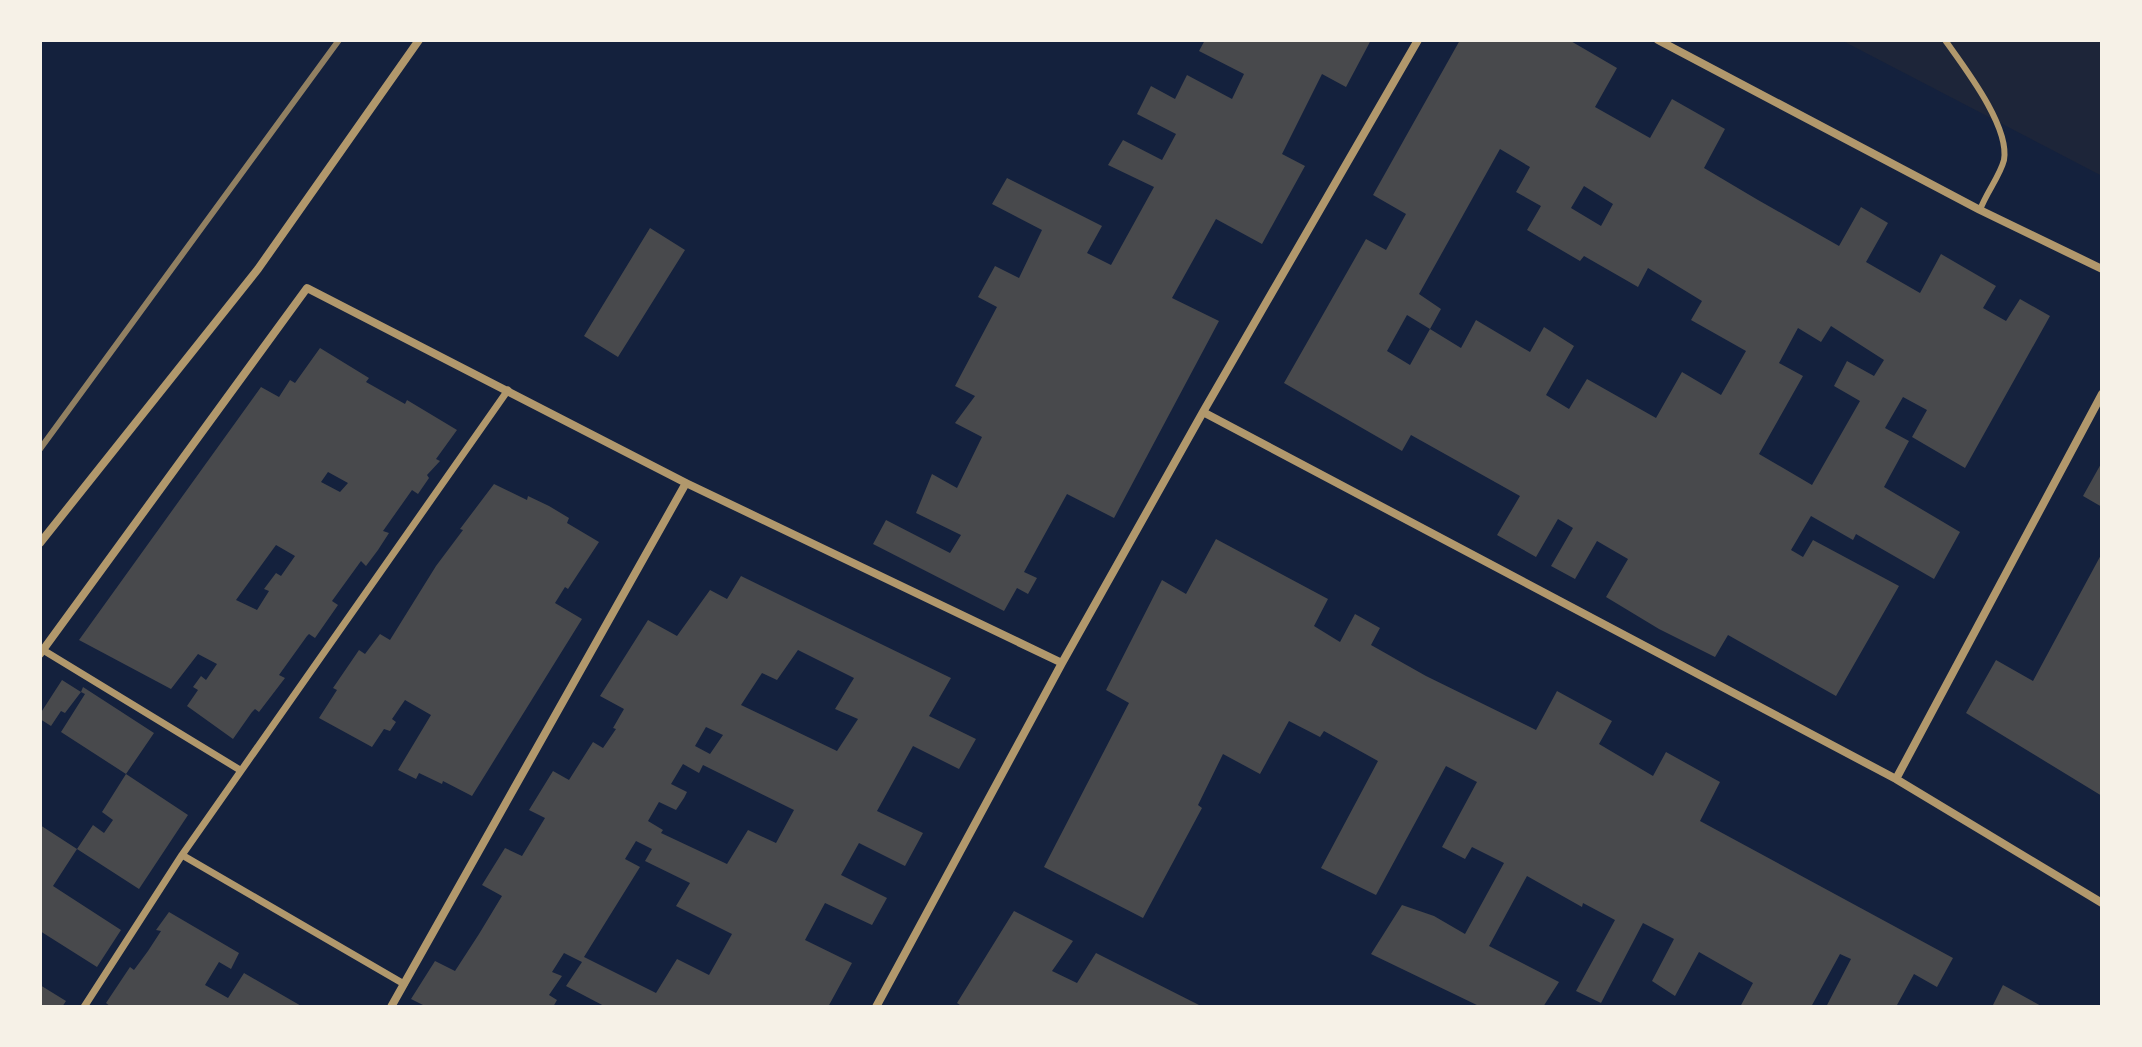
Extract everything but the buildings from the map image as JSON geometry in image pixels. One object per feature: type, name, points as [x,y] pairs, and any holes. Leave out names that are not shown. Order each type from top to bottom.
[{"type":"street","points":[[40,543],[258,269],[419,40]]},
{"type":"street","points":[[877,1007],[1062,663],[1418,40]]},
{"type":"street","points":[[1658,40],[1980,210],[2102,269]]},
{"type":"street","points":[[240,770],[42,652],[307,288],[686,483],[1062,663]]},
{"type":"street","points":[[84,1007],[240,770],[508,390]]},
{"type":"street","points":[[1896,779],[2102,394]]},
{"type":"street","points":[[1203,412],[1896,779],[2102,903]]},
{"type":"street","points":[[391,1007],[686,483]]},
{"type":"street","points":[[182,855],[404,984]]},
{"type":"lane","points":[[1945,40],[2003,136],[2003,163],[1980,210]]},
{"type":"shaded area","points":[[1841,40],[2102,40],[2102,176]]},
{"type":"railway","points":[[40,449],[339,40]]}]
